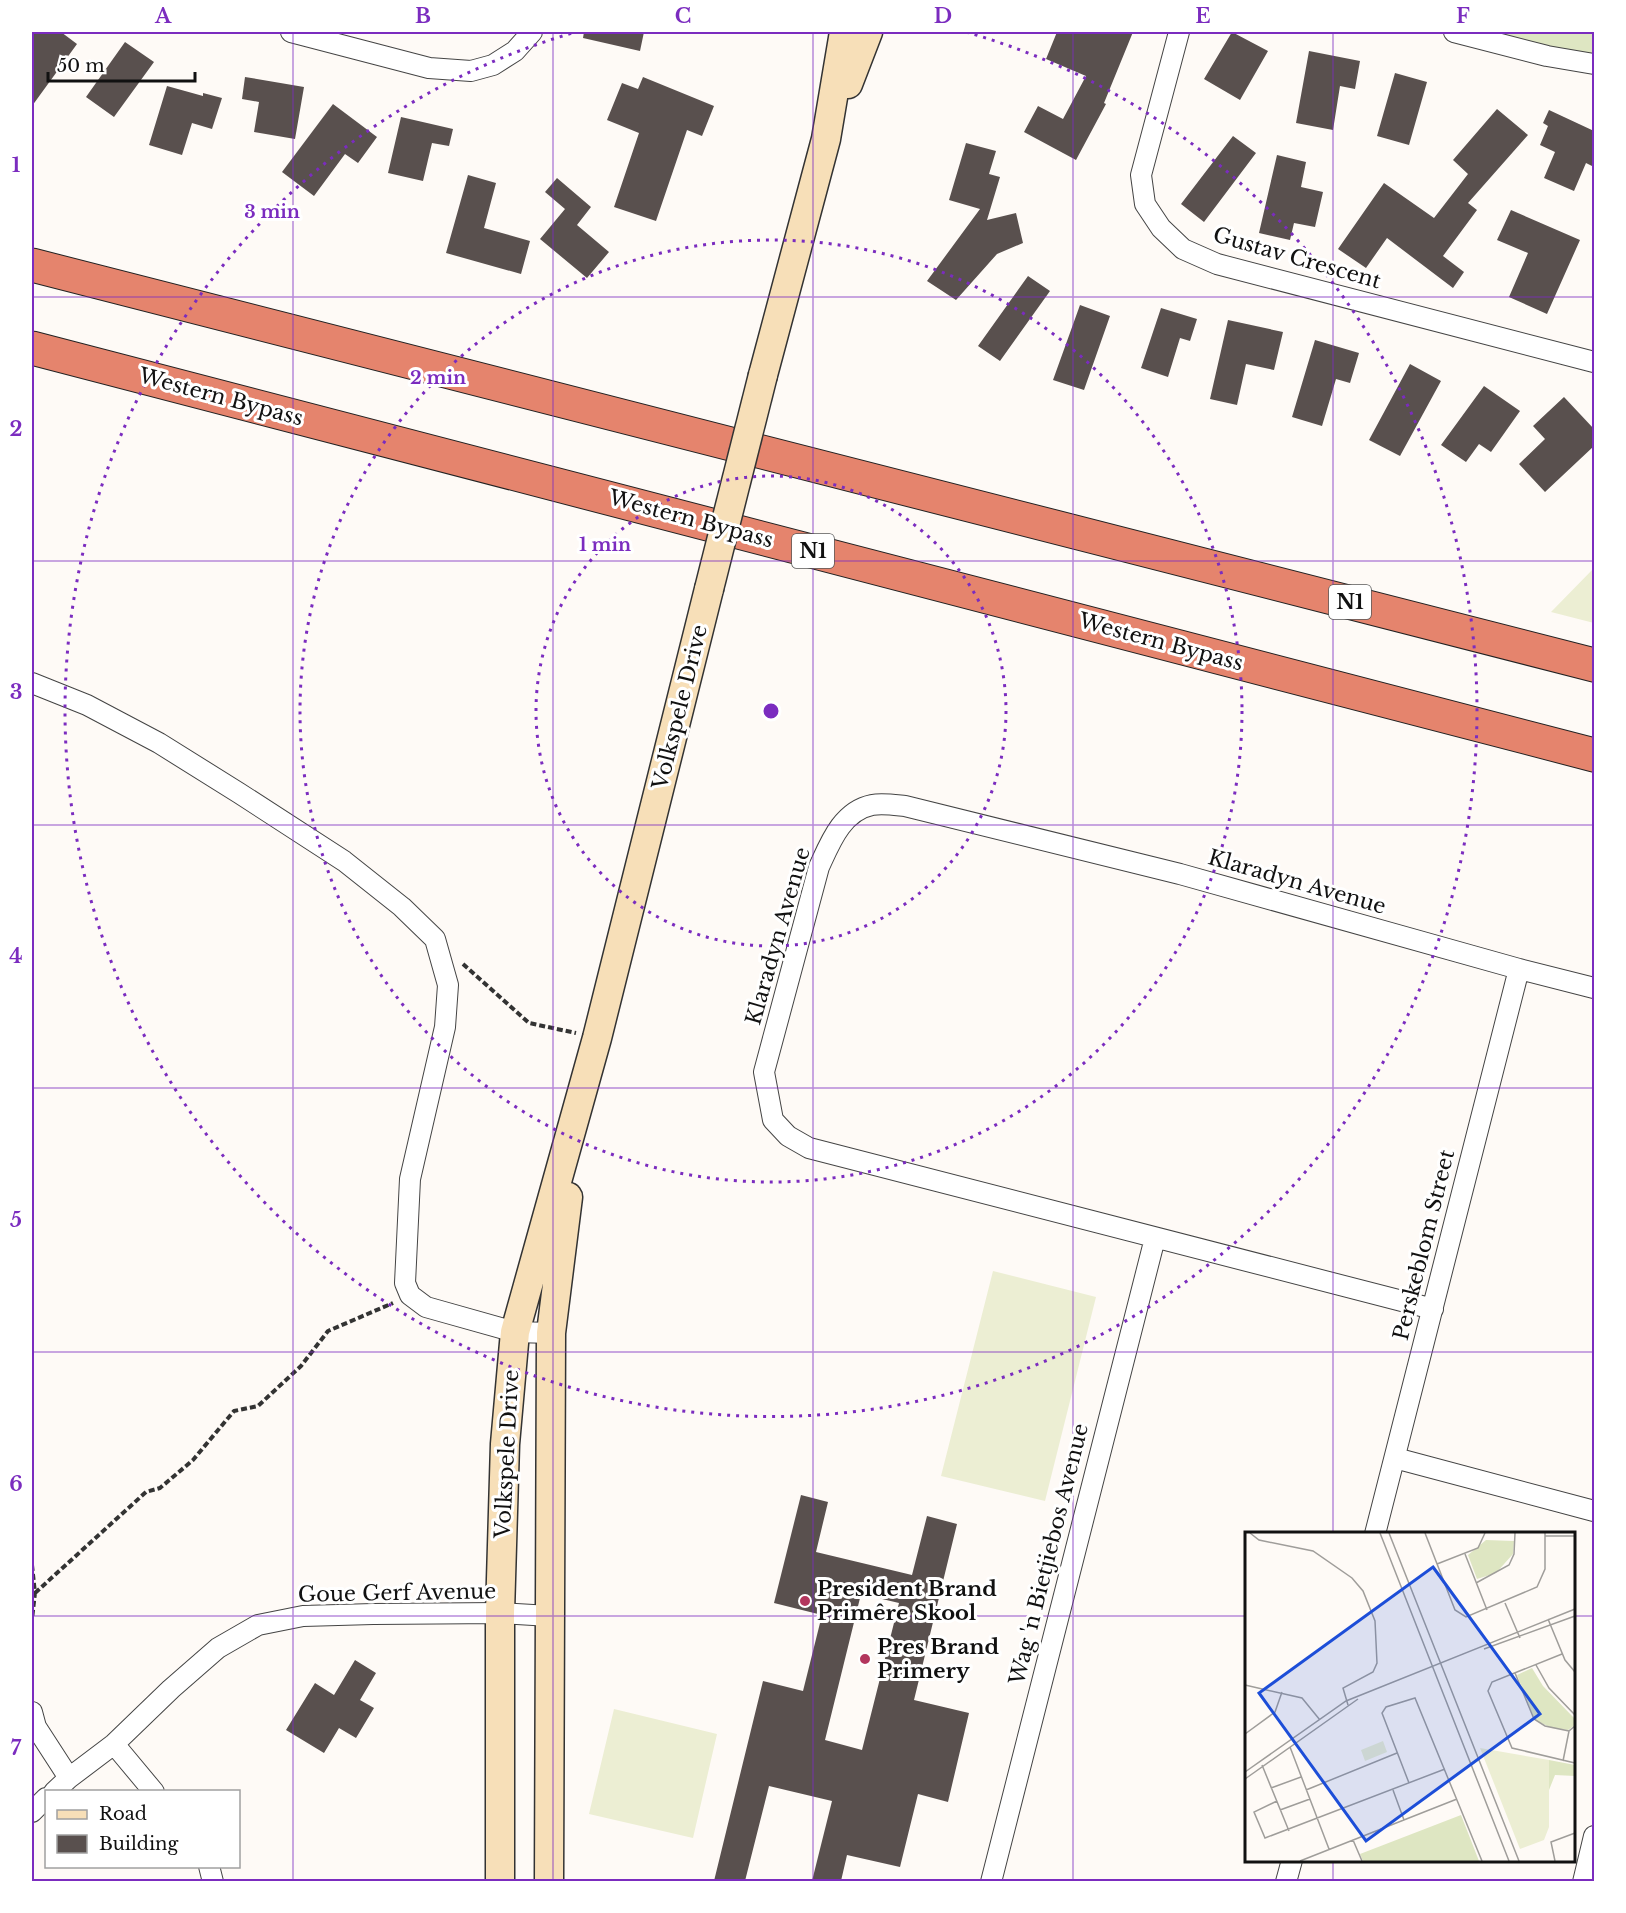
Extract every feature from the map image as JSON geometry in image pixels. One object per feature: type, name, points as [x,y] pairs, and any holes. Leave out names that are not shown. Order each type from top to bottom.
[{"type":"highway","name":"N1","points":[[32,265],[1594,665]]},
{"type":"highway","name":"Western Bypass","points":[[32,348],[1594,755]]},
{"type":"street","points":[[291,32],[429,68],[471,71],[494,65],[515,51],[532,32]]},
{"type":"street","points":[[826,140],[844,32]]},
{"type":"street","points":[[826,140],[868,32]]},
{"type":"street","name":"Gustav Crescent","points":[[1179,32],[1141,175],[1144,204],[1161,228],[1183,249],[1217,264],[1594,362]]},
{"type":"street","points":[[1454,32],[1547,56],[1594,64]]},
{"type":"street","name":"Volkspele Drive","points":[[500,1881],[500,1614],[505,1444],[515,1332],[597,1038],[763,375],[826,140]]},
{"type":"street","points":[[32,683],[87,705],[159,743],[239,793],[344,861],[402,907],[435,939],[448,985],[445,1027],[410,1179],[405,1283],[410,1295],[426,1307],[515,1332],[551,1333]]},
{"type":"street","name":"Klaradyn Avenue","points":[[1432,1309],[809,1148],[788,1136],[773,1120],[764,1072],[819,867],[834,836],[850,814],[872,805],[905,806],[1180,874],[1594,988]]},
{"type":"street","name":"Perskeblom Street","points":[[1375,1532],[1519,969]]},
{"type":"street","name":"Volkspele Drive","points":[[549,1881],[551,1333],[566,1209],[597,1038]]},
{"type":"street","name":"Wag 'n Bietjiebos Avenue","points":[[991,1881],[1155,1238]]},
{"type":"street","points":[[1395,1458],[1594,1511]]},
{"type":"street","name":"Goue Gerf Avenue","points":[[55,1790],[114,1744],[218,1648],[258,1625],[303,1616],[500,1614],[550,1616]]},
{"type":"street","points":[[32,1712],[36,1727],[69,1778]]},
{"type":"street","points":[[114,1744],[153,1790]]},
{"type":"street","points":[[32,1812],[45,1799]]},
{"type":"street","points":[[1583,1881],[1594,1836]]},
{"type":"street","points":[[1286,1881],[1291,1862]]},
{"type":"path","points":[[435,939],[529,1023],[597,1038]]},
{"type":"path","points":[[35,1593],[146,1492],[160,1488],[193,1460],[234,1410],[258,1406],[301,1366],[328,1331],[410,1295]]},
{"type":"path","points":[[32,1564],[35,1593],[32,1619]]},
{"type":"green space","points":[[1473,32],[1594,32],[1594,58]]},
{"type":"green space","points":[[1594,568],[1594,623],[1551,612]]},
{"type":"green space","points":[[993,1271],[1096,1297],[1045,1501],[941,1476]]},
{"type":"green space","points":[[614,1709],[717,1734],[693,1838],[589,1814]]},
{"type":"building","points":[[35,32],[61,32],[77,44],[32,106],[32,37]]},
{"type":"building","points":[[584,32],[644,32],[640,51],[583,38]]},
{"type":"building","points":[[1057,32],[1133,32],[1104,103],[1106,104],[1076,160],[1024,132],[1038,106],[1063,119],[1086,76],[1046,59]]},
{"type":"building","points":[[1232,32],[1268,51],[1240,100],[1204,79]]},
{"type":"building","points":[[125,42],[154,62],[114,117],[86,97]]},
{"type":"building","points":[[1309,51],[1360,61],[1355,89],[1340,86],[1333,130],[1296,123]]},
{"type":"building","points":[[1395,73],[1427,82],[1409,145],[1377,136]]},
{"type":"building","points":[[245,77],[304,87],[295,139],[254,132],[259,102],[242,99]]},
{"type":"building","points":[[643,77],[714,106],[702,136],[687,130],[656,221],[614,207],[639,133],[607,120],[622,83],[638,89]]},
{"type":"building","points":[[167,86],[203,96],[203,93],[222,98],[212,129],[192,123],[182,155],[149,145]]},
{"type":"building","points":[[333,104],[377,137],[358,163],[345,154],[314,196],[282,172]]},
{"type":"building","points":[[1497,109],[1528,135],[1468,203],[1477,210],[1443,256],[1464,272],[1453,288],[1387,238],[1366,268],[1338,249],[1384,183],[1434,218],[1468,174],[1453,160]]},
{"type":"building","points":[[1549,110],[1594,131],[1594,167],[1586,163],[1574,191],[1544,178],[1555,152],[1540,145],[1548,126],[1543,123]]},
{"type":"building","points":[[401,117],[453,129],[449,146],[432,143],[423,181],[388,173]]},
{"type":"building","points":[[1233,136],[1256,153],[1204,222],[1181,204]]},
{"type":"building","points":[[966,143],[996,151],[989,174],[1000,177],[987,220],[1016,213],[1023,243],[997,254],[956,300],[927,281],[980,209],[949,200]]},
{"type":"building","points":[[1277,155],[1306,162],[1301,187],[1323,192],[1315,227],[1294,223],[1290,240],[1259,233]]},
{"type":"building","points":[[468,175],[496,183],[484,228],[530,241],[521,274],[446,253]]},
{"type":"building","points":[[557,178],[591,207],[577,225],[609,252],[587,278],[540,239],[565,209],[545,192]]},
{"type":"building","points":[[1511,210],[1580,240],[1547,314],[1509,297],[1528,253],[1497,240]]},
{"type":"building","points":[[1028,276],[1050,291],[1000,361],[978,346]]},
{"type":"building","points":[[1080,305],[1110,316],[1084,390],[1053,380]]},
{"type":"building","points":[[1161,308],[1197,319],[1190,341],[1180,338],[1168,377],[1141,368]]},
{"type":"building","points":[[1228,320],[1283,332],[1274,370],[1246,364],[1237,405],[1210,399]]},
{"type":"building","points":[[1315,340],[1359,353],[1350,383],[1336,379],[1322,426],[1292,417]]},
{"type":"building","points":[[1410,364],[1441,381],[1400,456],[1369,440]]},
{"type":"building","points":[[1484,386],[1520,411],[1491,452],[1479,444],[1466,462],[1441,445]]},
{"type":"building","points":[[1564,397],[1594,429],[1594,446],[1545,492],[1519,464],[1545,439],[1533,426]]},
{"type":"building","points":[[801,1495],[828,1502],[816,1552],[912,1575],[927,1516],[957,1524],[914,1700],[969,1713],[948,1802],[918,1794],[900,1867],[847,1855],[841,1881],[812,1881],[832,1801],[769,1786],[745,1881],[714,1881],[763,1681],[803,1691],[822,1615],[774,1603]],"holes":[[[861,1594],[899,1603],[862,1750],[825,1740]]]},
{"type":"building","points":[[355,1660],[376,1673],[360,1700],[374,1708],[356,1738],[339,1728],[324,1753],[286,1730],[315,1683],[334,1695]]},
{"type":"place","name":"President Brand Primêre Skool","points":[[805,1601]]},
{"type":"place","name":"Pres Brand Primery","points":[[865,1659]]}]
